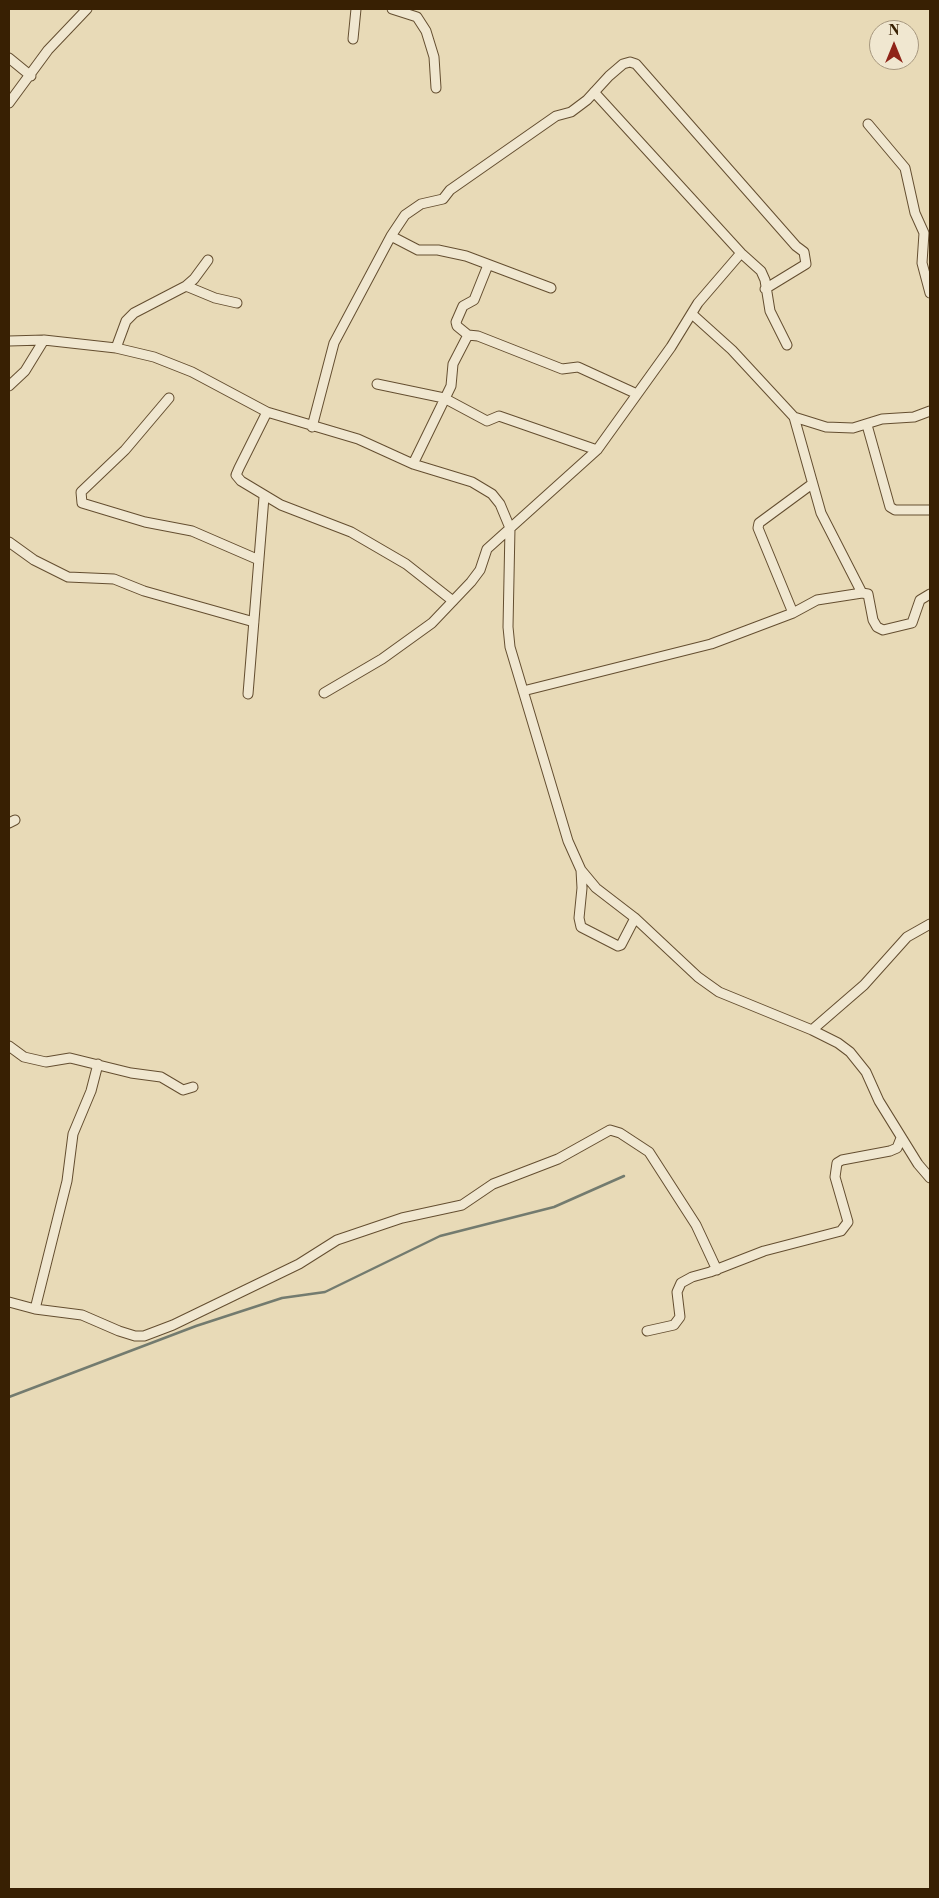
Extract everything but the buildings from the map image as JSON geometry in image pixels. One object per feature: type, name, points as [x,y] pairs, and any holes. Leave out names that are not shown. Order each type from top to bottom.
[{"type":"street","points":[[9,103],[31,76],[48,50],[87,9]]},
{"type":"street","points":[[353,39],[356,9]]},
{"type":"street","points":[[392,9],[418,17],[426,31],[434,57],[436,88]]},
{"type":"street","points":[[9,58],[31,76]]},
{"type":"street","points":[[312,427],[334,344],[391,236],[413,208],[443,199],[450,190],[556,116],[571,112],[623,64],[630,62],[636,64],[796,246],[804,252],[806,264],[765,289]]},
{"type":"street","points":[[594,92],[741,253],[761,271],[770,311],[787,345]]},
{"type":"street","points":[[868,124],[905,168],[915,213],[924,232],[922,263],[930,293]]},
{"type":"street","points":[[391,236],[418,250],[438,250],[466,256],[551,288]]},
{"type":"street","points":[[324,692],[382,659],[432,623],[480,570],[487,549],[597,450],[692,314],[741,253]]},
{"type":"street","points":[[116,348],[126,321],[134,313],[186,286],[208,260]]},
{"type":"street","points":[[488,265],[474,300],[463,306],[456,322],[457,326],[468,335],[478,336],[562,369],[578,368],[637,394]]},
{"type":"street","points":[[186,286],[198,292],[237,303]]},
{"type":"street","points":[[692,314],[732,350],[794,417],[822,513],[862,593]]},
{"type":"street","points":[[413,464],[451,386],[453,364],[468,335]]},
{"type":"street","points":[[9,386],[25,372],[44,340]]},
{"type":"street","points":[[9,341],[44,340],[116,348],[154,357],[192,372],[267,412],[312,427],[358,439],[413,464],[472,482],[485,489],[500,504],[510,528],[508,626],[510,647],[568,841],[581,870],[596,888],[635,918],[698,977],[719,992],[812,1030],[838,1043],[850,1052],[866,1072],[879,1101],[901,1138],[930,1178]]},
{"type":"street","points":[[377,384],[444,398],[487,421],[499,416],[597,450]]},
{"type":"street","points":[[169,398],[125,450],[80,492],[82,503],[145,522],[192,531],[259,560]]},
{"type":"street","points":[[794,417],[826,427],[852,428],[882,419],[914,417],[930,411]]},
{"type":"street","points":[[267,412],[236,475],[241,481],[264,497],[351,532],[406,564],[453,601]]},
{"type":"street","points":[[867,424],[890,507],[895,510],[930,510]]},
{"type":"street","points":[[793,613],[758,528],[760,523],[812,484]]},
{"type":"street","points":[[248,694],[264,497]]},
{"type":"street","points":[[9,545],[68,577],[114,579],[144,591],[254,622]]},
{"type":"street","points":[[523,691],[710,644],[793,613],[817,600],[862,593],[868,594],[873,620],[883,630],[912,623],[920,600],[930,594]]},
{"type":"street","points":[[581,870],[582,888],[579,918],[581,928],[618,946],[621,945],[635,918]]},
{"type":"street","points":[[812,1030],[864,985],[907,937],[930,924]]},
{"type":"street","points":[[9,1046],[24,1057],[46,1062],[70,1058],[131,1073],[161,1077],[183,1090],[193,1087]]},
{"type":"street","points":[[35,1309],[67,1181],[73,1134],[91,1091],[98,1064]]},
{"type":"street","points":[[9,1302],[35,1309],[82,1316],[119,1331],[135,1336],[144,1336],[174,1324],[298,1264],[337,1240],[402,1218],[462,1205],[493,1184],[558,1159],[610,1130],[620,1133],[649,1152],[696,1225],[717,1270]]},
{"type":"street","points":[[647,1331],[674,1324],[680,1317],[677,1292],[680,1284],[692,1277],[717,1270],[764,1251],[841,1231],[848,1222],[835,1177],[837,1163],[842,1160],[890,1151],[897,1148],[901,1138]]},
{"type":"waterway","points":[[9,1397],[196,1326],[282,1298],[325,1292],[440,1236],[554,1207],[624,1176]]}]
